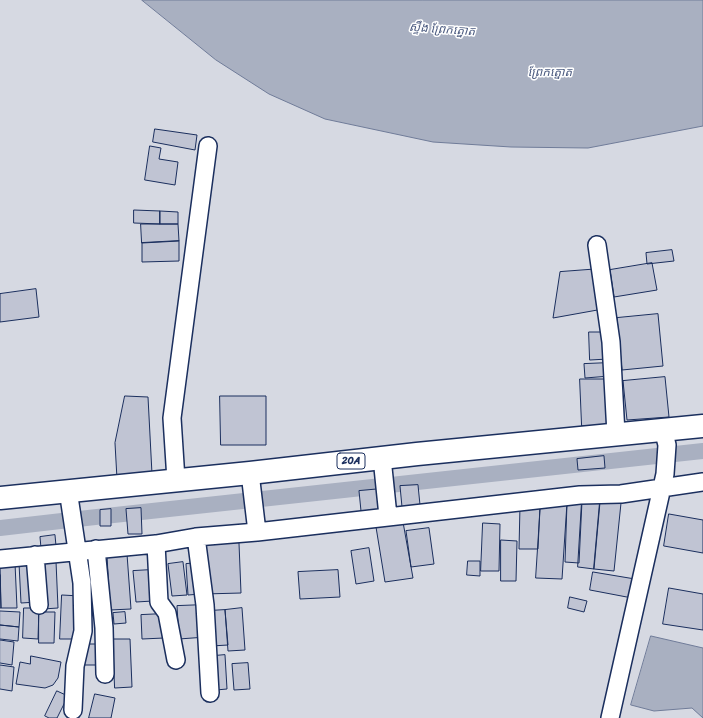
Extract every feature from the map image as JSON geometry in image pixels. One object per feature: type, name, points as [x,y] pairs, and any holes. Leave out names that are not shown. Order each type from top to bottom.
[{"type":"main road","name":"20A","points":[[0,498],[176,480],[251,482],[382,458],[616,434],[665,437],[703,426]]},
{"type":"street","points":[[176,480],[172,418],[208,146]]},
{"type":"street","points":[[597,245],[611,342],[616,434]]},
{"type":"street","points":[[610,718],[663,482],[665,437]]},
{"type":"street","points":[[382,458],[388,516]]},
{"type":"street","points":[[251,482],[257,527]]},
{"type":"street","points":[[0,559],[35,555],[77,545],[96,549],[156,544],[257,527],[388,516],[580,495],[621,494],[663,482],[703,482]]},
{"type":"street","points":[[68,490],[82,583],[84,631],[75,666],[73,710]]},
{"type":"street","points":[[196,537],[205,605],[210,693]]},
{"type":"street","points":[[156,544],[159,602],[167,613],[176,660]]},
{"type":"street","points":[[96,549],[104,628],[105,674]]},
{"type":"street","points":[[35,555],[39,605]]},
{"type":"shaded area","points":[[0,0],[703,0],[703,718],[0,718]]},
{"type":"water","name":"ព្រែកត្នោត","points":[[142,0],[703,0],[703,126],[588,148],[511,147],[433,142],[325,119],[269,94],[216,60]]},
{"type":"water","points":[[651,636],[703,648],[703,718],[692,708],[654,711],[631,705]]},
{"type":"building","points":[[155,129],[197,135],[195,150],[153,142]]},
{"type":"building","points":[[150,146],[161,148],[159,159],[178,162],[175,185],[145,180]]},
{"type":"building","points":[[134,210],[160,211],[160,224],[134,223]]},
{"type":"building","points":[[160,211],[178,212],[178,224],[160,224]]},
{"type":"building","points":[[141,224],[178,224],[179,241],[142,243]]},
{"type":"building","points":[[179,241],[179,261],[142,262],[142,243]]},
{"type":"building","points":[[672,250],[674,261],[647,264],[646,253]]},
{"type":"building","points":[[652,263],[657,290],[614,297],[610,270]]},
{"type":"building","points":[[600,269],[603,309],[553,318],[560,272]]},
{"type":"building","points":[[36,289],[39,317],[0,322],[0,294]]},
{"type":"building","points":[[658,314],[663,366],[622,370],[617,318]]},
{"type":"building","points":[[589,332],[608,332],[608,359],[590,360]]},
{"type":"building","points":[[609,363],[610,376],[585,378],[584,364]]},
{"type":"building","points":[[665,377],[669,417],[627,420],[623,381]]},
{"type":"building","points":[[580,379],[612,379],[613,425],[582,426]]},
{"type":"building","points":[[125,396],[148,397],[152,474],[117,479],[115,443]]},
{"type":"building","points":[[220,396],[266,396],[266,445],[221,445]]},
{"type":"building","points":[[604,456],[605,468],[578,470],[577,459]]},
{"type":"building","points":[[418,485],[420,505],[402,507],[400,486]]},
{"type":"building","points":[[381,489],[383,509],[361,511],[359,491]]},
{"type":"building","points":[[541,501],[567,503],[562,579],[536,578]]},
{"type":"building","points":[[582,501],[600,502],[594,569],[578,567]]},
{"type":"building","points":[[582,501],[579,563],[565,562],[567,503]]},
{"type":"building","points":[[600,502],[621,503],[614,571],[594,569]]},
{"type":"building","points":[[540,505],[538,549],[519,549],[520,506]]},
{"type":"building","points":[[141,508],[142,534],[128,534],[126,509]]},
{"type":"building","points":[[111,509],[111,526],[100,526],[100,510]]},
{"type":"building","points":[[669,514],[703,520],[703,553],[664,546]]},
{"type":"building","points":[[403,522],[413,578],[385,582],[376,527]]},
{"type":"building","points":[[483,523],[500,524],[499,571],[481,571]]},
{"type":"building","points":[[429,528],[434,564],[411,567],[406,531]]},
{"type":"building","points":[[55,535],[56,546],[41,548],[40,537]]},
{"type":"building","points":[[501,540],[517,541],[516,581],[501,581]]},
{"type":"building","points":[[239,543],[241,593],[204,594],[202,544]]},
{"type":"building","points":[[369,548],[374,581],[356,584],[351,551]]},
{"type":"building","points":[[127,554],[131,609],[110,610],[107,556]]},
{"type":"building","points":[[56,561],[58,608],[43,609],[41,562]]},
{"type":"building","points":[[468,561],[480,561],[480,576],[467,575]]},
{"type":"building","points":[[35,562],[37,602],[21,603],[19,563]]},
{"type":"building","points":[[183,562],[187,595],[172,596],[168,564]]},
{"type":"building","points":[[15,563],[17,608],[1,608],[0,564]]},
{"type":"building","points":[[199,563],[201,594],[188,595],[186,564]]},
{"type":"building","points":[[151,570],[153,601],[136,602],[133,571]]},
{"type":"building","points":[[338,570],[340,597],[300,599],[298,572]]},
{"type":"building","points":[[593,572],[635,579],[632,598],[590,590]]},
{"type":"building","points":[[0,575],[1,608],[0,608]]},
{"type":"building","points":[[669,588],[703,594],[703,630],[663,624]]},
{"type":"building","points":[[62,595],[80,596],[78,639],[60,639]]},
{"type":"building","points":[[570,597],[587,601],[584,612],[568,608]]},
{"type":"building","points":[[204,605],[206,637],[179,639],[177,606]]},
{"type":"building","points":[[24,608],[39,608],[38,639],[23,638]]},
{"type":"building","points":[[242,608],[245,650],[228,651],[225,610]]},
{"type":"building","points":[[225,610],[228,645],[211,646],[208,611]]},
{"type":"building","points":[[0,611],[20,612],[19,627],[0,625]]},
{"type":"building","points":[[39,612],[55,612],[54,643],[39,643]]},
{"type":"building","points":[[125,612],[126,623],[114,624],[113,613]]},
{"type":"building","points":[[163,614],[164,638],[142,639],[141,615]]},
{"type":"building","points":[[0,625],[19,627],[18,641],[0,639]]},
{"type":"building","points":[[113,639],[130,639],[132,687],[115,688]]},
{"type":"building","points":[[0,640],[14,642],[12,665],[0,663]]},
{"type":"building","points":[[85,644],[97,644],[97,665],[85,665]]},
{"type":"building","points":[[225,655],[227,689],[216,690],[214,656]]},
{"type":"building","points":[[31,656],[61,662],[58,678],[53,685],[45,688],[16,684],[20,662],[30,664]]},
{"type":"building","points":[[248,663],[250,689],[234,690],[232,664]]},
{"type":"building","points":[[0,665],[14,667],[12,691],[0,689]]},
{"type":"building","points":[[57,691],[68,696],[57,718],[49,718],[45,716]]},
{"type":"building","points":[[95,694],[115,698],[111,718],[89,718]]},
{"type":"waterway","points":[[0,528],[351,488],[703,451]]},
{"type":"water label","name":"ស្ទឹង ព្រែកត្នោត","points":[[442,30]]}]
